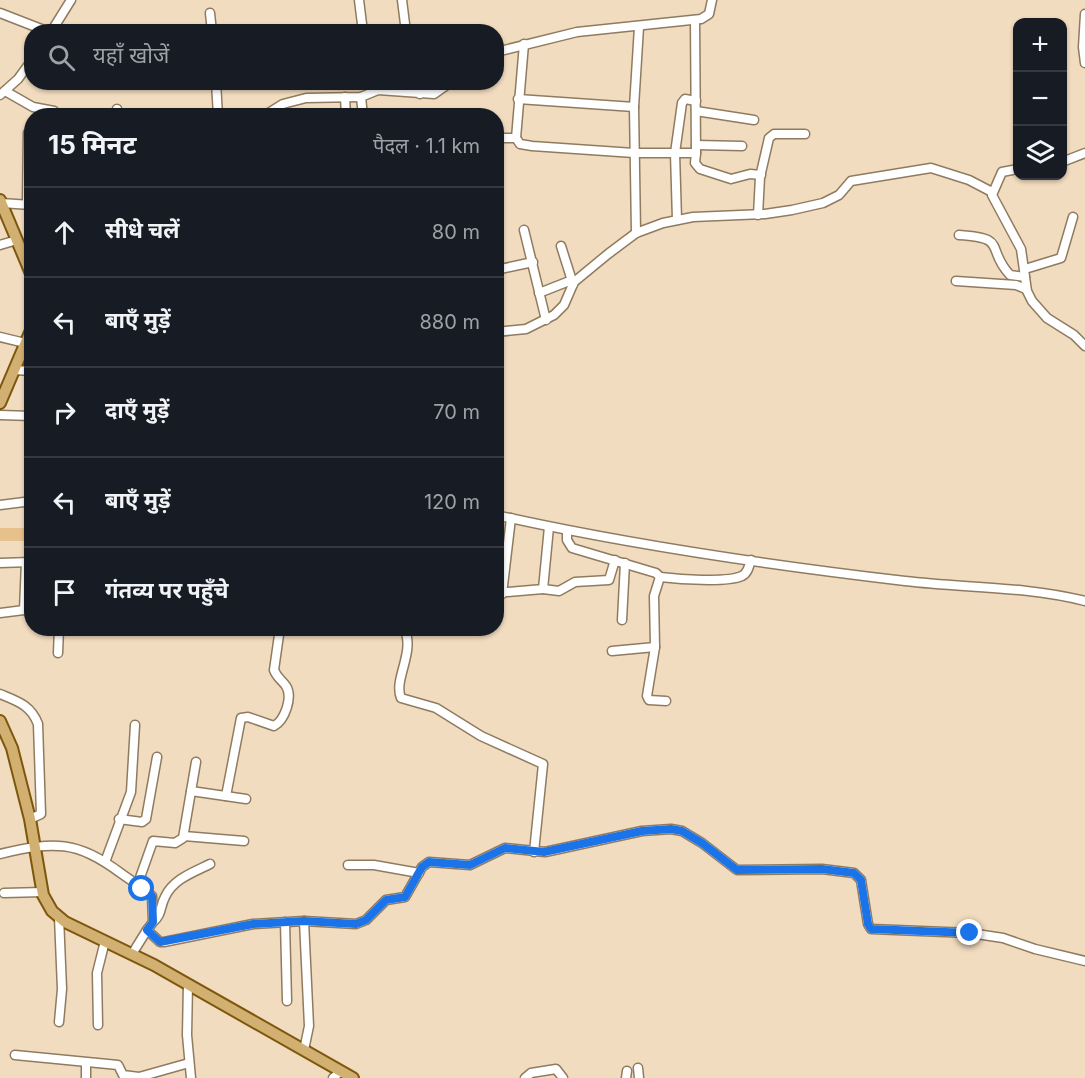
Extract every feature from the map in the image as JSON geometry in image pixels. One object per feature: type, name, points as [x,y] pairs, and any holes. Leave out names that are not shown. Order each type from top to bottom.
[{"type":"main road","points":[[1,202],[24,256]]},
{"type":"main road","points":[[0,403],[24,348]]},
{"type":"main road","points":[[0,721],[12,748],[30,819],[42,892],[46,903],[59,917],[188,984],[304,1050],[337,1075],[353,1078]]},
{"type":"street","points":[[55,24],[71,0]]},
{"type":"street","points":[[358,0],[362,24]]},
{"type":"street","points":[[402,0],[405,24]]},
{"type":"street","points":[[504,50],[577,32],[695,20],[709,14],[712,0]]},
{"type":"street","points":[[0,13],[29,24]]},
{"type":"street","points":[[210,13],[211,24]]},
{"type":"street","points":[[1085,15],[1083,47],[1085,63]]},
{"type":"street","points":[[695,20],[695,163],[700,169],[731,179],[750,174],[761,175]]},
{"type":"street","points":[[636,233],[634,107],[639,27]]},
{"type":"street","points":[[524,44],[516,138],[519,144],[634,153],[675,153],[742,146]]},
{"type":"street","points":[[24,69],[2,93],[38,108]]},
{"type":"street","points":[[216,90],[218,108]]},
{"type":"street","points":[[280,108],[296,100],[361,97],[372,90]]},
{"type":"street","points":[[399,90],[434,94],[440,90]]},
{"type":"street","points":[[419,90],[420,94]]},
{"type":"street","points":[[345,97],[346,108]]},
{"type":"street","points":[[361,97],[362,108]]},
{"type":"street","points":[[518,99],[634,107]]},
{"type":"street","points":[[676,220],[675,153],[682,103],[685,99],[696,101]]},
{"type":"street","points":[[696,111],[754,120]]},
{"type":"street","points":[[758,215],[761,175],[770,136],[805,134]]},
{"type":"street","points":[[504,138],[516,138]]},
{"type":"street","points":[[1067,160],[1085,153]]},
{"type":"street","points":[[540,292],[573,282],[636,233],[676,220],[706,216],[758,215],[820,204],[839,195],[851,181],[931,168],[995,186]]},
{"type":"street","points":[[995,186],[1004,171],[1013,170]]},
{"type":"street","points":[[995,186],[1022,249],[1026,289],[1037,309],[1085,346]]},
{"type":"street","points":[[1,202],[24,204]]},
{"type":"street","points":[[959,235],[989,239],[996,247],[1006,272],[1012,276],[1062,258],[1073,216]]},
{"type":"street","points":[[524,230],[546,320]]},
{"type":"street","points":[[0,245],[17,240]]},
{"type":"street","points":[[504,332],[520,331],[546,320],[564,305],[573,282],[561,246]]},
{"type":"street","points":[[504,268],[533,262]]},
{"type":"street","points":[[956,281],[1010,285],[1026,289]]},
{"type":"street","points":[[0,337],[24,343]]},
{"type":"street","points":[[14,370],[24,371]]},
{"type":"street","points":[[0,416],[24,416]]},
{"type":"street","points":[[0,505],[24,502]]},
{"type":"street","points":[[504,517],[567,531],[751,560],[906,581],[1020,591],[1085,601]]},
{"type":"street","points":[[504,555],[511,518]]},
{"type":"street","points":[[543,589],[549,526]]},
{"type":"street","points":[[567,531],[567,540],[572,548],[656,573],[660,577],[692,579],[740,577],[747,572],[751,560]]},
{"type":"street","points":[[504,593],[523,589],[559,591],[575,582],[608,581],[611,578],[615,560]]},
{"type":"street","points":[[0,563],[24,562]]},
{"type":"street","points":[[622,620],[625,563]]},
{"type":"street","points":[[660,577],[654,596],[655,647],[648,699],[666,701]]},
{"type":"street","points":[[0,613],[24,610]]},
{"type":"street","points":[[58,653],[59,636]]},
{"type":"street","points":[[226,796],[241,718],[248,717],[274,726],[281,720],[286,708],[287,688],[274,670],[279,636]]},
{"type":"street","points":[[406,636],[406,658],[399,688],[400,698],[436,708],[481,735],[543,764],[534,852]]},
{"type":"street","points":[[612,651],[655,647]]},
{"type":"street","points":[[0,694],[26,706],[34,714],[38,724],[40,814],[30,819]]},
{"type":"street","points":[[105,862],[130,792],[135,725]]},
{"type":"street","points":[[119,819],[142,822],[146,819],[157,757]]},
{"type":"street","points":[[184,836],[196,762]]},
{"type":"street","points":[[191,790],[246,799]]},
{"type":"street","points":[[147,930],[158,941],[164,942],[253,924],[304,921],[346,924],[366,920],[386,900],[405,897],[419,873],[429,862],[470,865],[505,848],[534,852],[564,849],[642,831],[682,831],[737,870],[803,868],[854,873],[861,880],[868,924],[871,929],[992,936],[1085,961]]},
{"type":"street","points":[[138,885],[153,841],[175,843],[184,836],[244,841]]},
{"type":"street","points":[[0,854],[36,846],[79,848],[105,862],[152,896],[153,922]]},
{"type":"street","points":[[132,954],[160,914],[165,895],[172,886],[210,864]]},
{"type":"street","points":[[348,865],[374,865],[419,873]]},
{"type":"street","points":[[4,893],[42,892]]},
{"type":"street","points":[[59,917],[62,973],[59,1022]]},
{"type":"street","points":[[304,921],[309,1026],[304,1050]]},
{"type":"street","points":[[285,922],[287,1001]]},
{"type":"street","points":[[98,1025],[97,973],[105,941]]},
{"type":"street","points":[[188,984],[191,1078]]},
{"type":"street","points":[[15,1055],[118,1065],[123,1075],[135,1077],[189,1063]]},
{"type":"street","points":[[86,1063],[86,1078]]},
{"type":"street","points":[[638,1068],[639,1078]]},
{"type":"street","points":[[525,1078],[531,1073],[556,1070],[563,1078]]},
{"type":"shaded area","points":[[0,528],[24,528],[24,541],[0,541]]},
{"type":"route","points":[[142,889],[152,896],[153,922],[147,930],[160,942],[253,924],[304,921],[356,924],[366,920],[386,900],[405,897],[422,867],[429,862],[470,865],[499,849],[512,848],[544,852],[605,841],[642,831],[671,829],[682,831],[702,843],[726,864],[737,870],[783,868],[854,873],[861,880],[868,927],[871,929],[970,933]]}]
